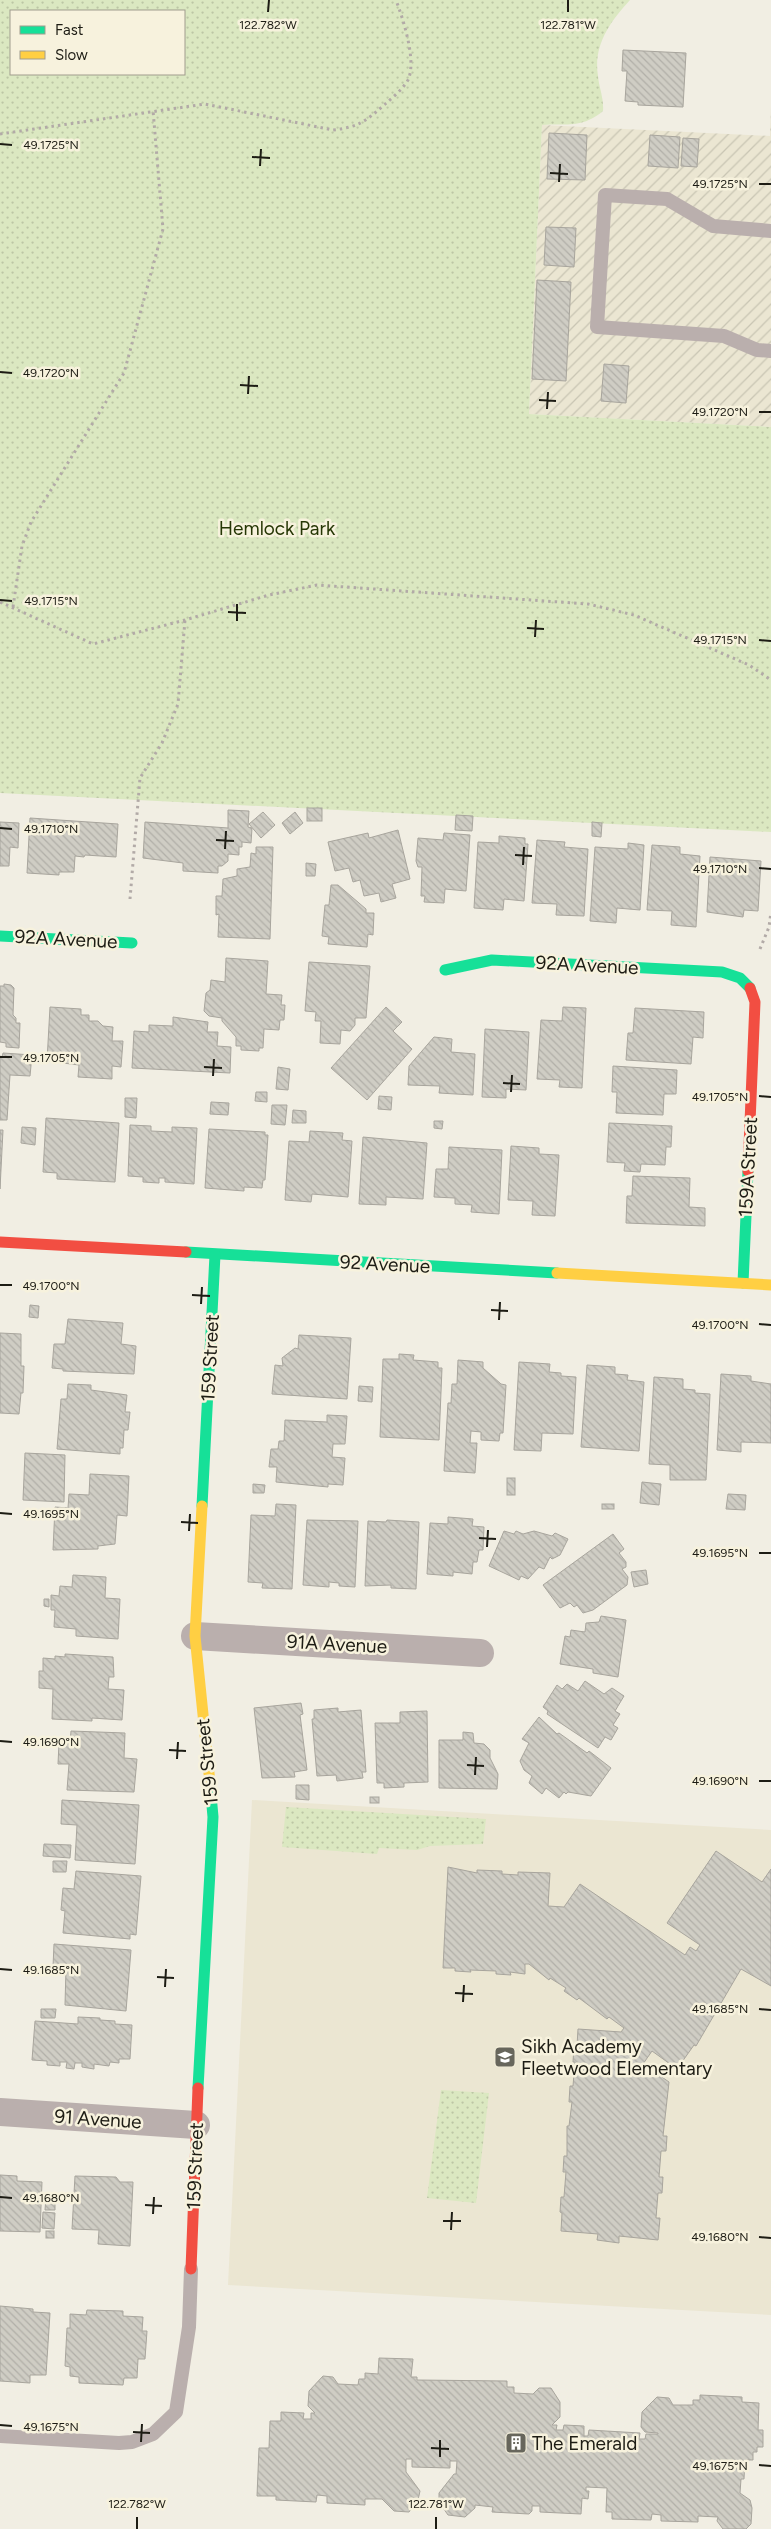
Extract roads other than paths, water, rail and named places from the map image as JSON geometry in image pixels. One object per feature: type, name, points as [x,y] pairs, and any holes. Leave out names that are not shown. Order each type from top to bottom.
[{"type":"street","name":"92A Avenue","points":[[0,936],[132,943]]},
{"type":"street","name":"92A Avenue","points":[[445,970],[492,960],[731,973]]},
{"type":"street","name":"159A Street","points":[[731,973],[743,978],[753,991],[755,1002],[743,1283]]},
{"type":"street","name":"92 Avenue","points":[[0,1242],[771,1285]]},
{"type":"street","name":"159 Street","points":[[192,2269],[196,2124],[213,1817],[195,1636],[215,1255]]},
{"type":"street","name":"91A Avenue","points":[[195,1636],[480,1653]]},
{"type":"street","name":"91 Avenue","points":[[0,2112],[196,2124]]},
{"type":"lane","points":[[771,232],[713,226],[667,199],[605,195],[597,327],[724,336],[757,350],[771,351]]},
{"type":"lane","points":[[0,2436],[126,2443],[153,2434],[176,2412],[189,2327],[192,2269]]},
{"type":"place","name":"Sikh Academy Fleetwood Elementary","points":[[505,2057]]},
{"type":"place","name":"The Emerald","points":[[516,2443]]},
{"type":"park label","name":"Hemlock Park","points":[[277,528]]}]
